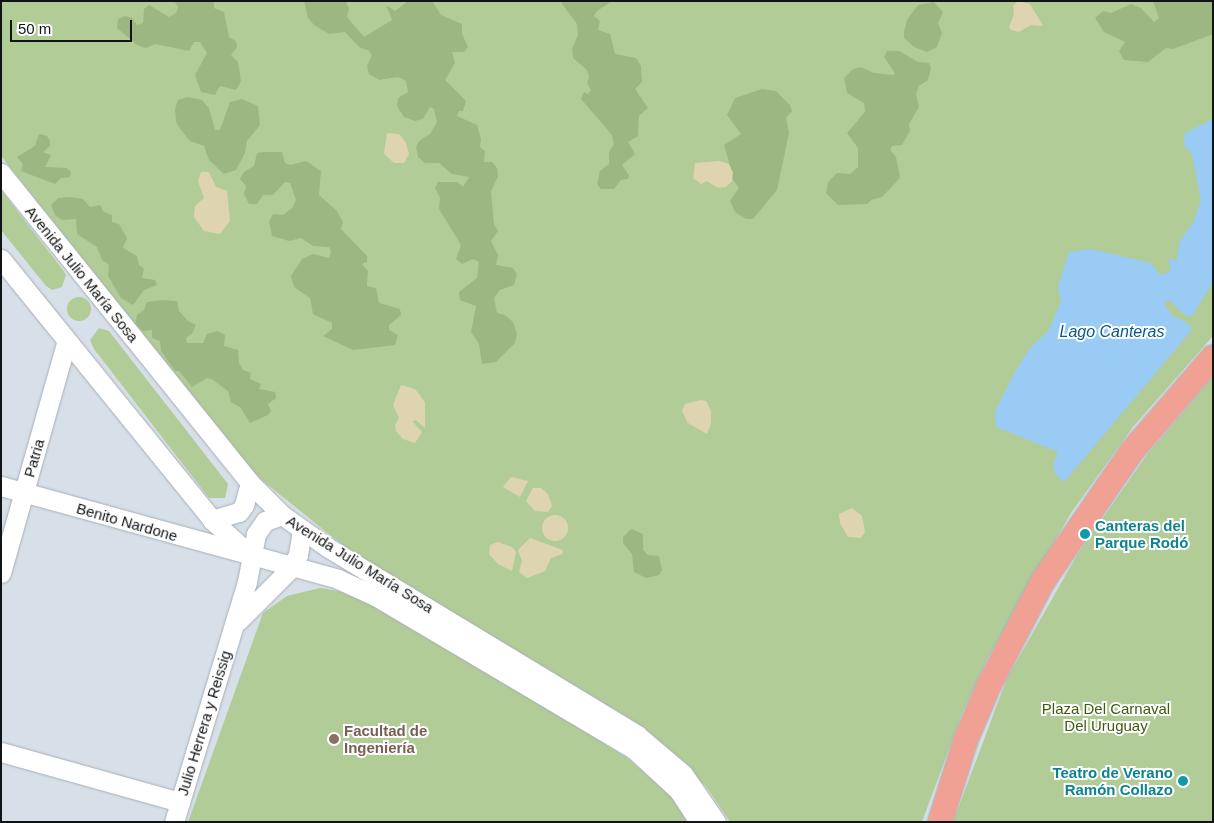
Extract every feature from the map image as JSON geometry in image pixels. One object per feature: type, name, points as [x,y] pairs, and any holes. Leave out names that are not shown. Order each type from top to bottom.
[{"type":"main road","points":[[940,822],[966,738],[985,694],[1044,581],[1132,451],[1213,357]]},
{"type":"street","name":"Avenida Julio María Sosa","points":[[1,173],[250,483],[282,515],[327,547],[637,735],[683,774],[716,822]]},
{"type":"street","name":"Avenida Julio María Sosa","points":[[1,259],[66,343],[212,520],[253,558],[338,579],[391,604],[635,750],[679,791],[699,822]]},
{"type":"street","name":"Patria","points":[[1,573],[66,343]]},
{"type":"street","points":[[212,520],[239,512],[250,483]]},
{"type":"street","name":"Benito Nardone","points":[[1,486],[253,558]]},
{"type":"street","name":"Julio Herrera y Reissig","points":[[174,822],[235,624],[260,526],[272,517],[282,515]]},
{"type":"street","name":"Julio Herrera y Reissig","points":[[235,624],[291,568],[302,542],[302,528]]},
{"type":"street","points":[[1,752],[180,802]]},
{"type":"green space","points":[[1,1],[1213,1],[1213,336],[1133,427],[1071,513],[987,660],[962,714],[922,822],[730,822],[707,788],[664,745],[594,697],[350,551],[253,473],[1,156]]},
{"type":"green space","points":[[174,1],[214,1],[214,8],[224,12],[229,37],[236,41],[237,47],[231,55],[238,62],[241,81],[236,90],[220,86],[215,95],[201,92],[195,75],[207,53],[200,42],[194,42],[189,51],[155,44],[146,48],[137,45],[117,28],[118,19],[125,16],[132,18],[137,25],[143,23],[144,9],[149,5],[169,17],[176,13],[178,7]]},
{"type":"green space","points":[[304,1],[346,1],[349,9],[347,17],[364,37],[392,20],[386,5],[395,11],[408,1],[432,1],[441,15],[462,24],[462,34],[468,47],[464,52],[452,52],[455,63],[445,80],[466,101],[463,111],[459,111],[457,116],[477,125],[481,139],[480,147],[485,151],[484,162],[492,162],[497,168],[498,176],[491,192],[494,224],[498,231],[491,241],[498,255],[496,265],[513,268],[517,274],[514,285],[500,290],[494,298],[497,313],[505,315],[513,322],[517,334],[515,343],[496,362],[482,364],[479,344],[471,332],[476,306],[460,300],[459,292],[477,278],[479,262],[473,259],[462,264],[456,259],[461,245],[439,209],[440,198],[435,188],[438,182],[457,182],[463,187],[469,177],[452,174],[439,163],[425,163],[418,157],[416,147],[419,141],[430,134],[437,122],[434,109],[430,107],[423,119],[415,121],[404,117],[397,106],[398,98],[408,92],[406,81],[398,77],[379,80],[369,74],[367,66],[372,55],[368,50],[360,48],[345,32],[329,34],[314,25],[308,18]]},
{"type":"green space","points":[[560,1],[612,1],[597,11],[594,16],[600,21],[598,30],[610,34],[615,54],[636,58],[641,66],[642,82],[635,89],[648,108],[639,116],[638,136],[628,142],[635,154],[622,165],[629,175],[628,179],[621,180],[614,189],[601,189],[597,184],[600,171],[609,164],[609,152],[614,144],[612,135],[581,99],[584,92],[588,94],[591,90],[587,83],[589,77],[587,70],[573,58],[572,49],[578,35],[577,24]]},
{"type":"green space","points":[[1153,1],[1213,1],[1213,34],[1173,49],[1166,48],[1148,62],[1124,60],[1119,51],[1125,42],[1104,32],[1095,18],[1103,11],[1111,13],[1131,4],[1141,8],[1154,22],[1159,18]]},
{"type":"green space","points":[[934,2],[943,12],[938,23],[942,33],[937,47],[927,52],[914,47],[904,38],[904,32],[907,20],[918,5]]},
{"type":"green space","points":[[887,51],[899,51],[918,62],[929,63],[931,68],[928,80],[919,86],[916,94],[919,107],[909,124],[910,131],[902,145],[892,146],[890,150],[896,157],[900,178],[882,197],[871,200],[867,204],[838,205],[826,193],[828,182],[837,173],[850,174],[858,167],[858,148],[847,133],[865,112],[864,103],[847,93],[844,78],[853,69],[861,67],[874,73],[893,75],[895,73],[884,57]]},
{"type":"green space","points":[[762,89],[776,91],[790,105],[792,111],[786,118],[789,133],[777,190],[753,219],[746,219],[735,212],[730,201],[739,188],[726,170],[729,162],[724,145],[741,134],[727,115],[735,98]]},
{"type":"green space","points":[[187,97],[202,100],[209,108],[215,130],[220,130],[230,102],[242,99],[258,106],[260,125],[247,141],[245,153],[236,170],[224,174],[209,160],[204,146],[190,141],[181,130],[176,122],[175,109],[178,100]]},
{"type":"green space","points":[[39,134],[47,136],[50,141],[50,146],[43,152],[51,155],[45,167],[67,168],[71,172],[70,177],[61,178],[55,184],[21,171],[23,164],[17,157],[35,146]]},
{"type":"green space","points":[[282,152],[285,163],[290,165],[306,161],[321,171],[319,195],[337,211],[343,222],[341,229],[367,256],[367,262],[362,264],[368,271],[367,286],[376,288],[379,303],[400,309],[401,315],[389,325],[389,330],[398,335],[395,345],[353,350],[323,336],[332,329],[332,323],[313,314],[310,298],[294,287],[291,276],[302,259],[313,254],[329,258],[331,252],[329,247],[313,246],[301,238],[289,241],[272,236],[269,221],[273,214],[283,215],[292,208],[296,200],[290,183],[285,182],[273,195],[263,195],[257,204],[249,204],[244,194],[246,186],[240,179],[244,172],[254,166],[257,153]]},
{"type":"green space","points":[[1,190],[63,270],[66,275],[62,287],[52,290],[46,286],[1,230]]},
{"type":"green space","points":[[58,198],[83,199],[90,207],[100,205],[104,212],[112,215],[112,222],[119,224],[127,238],[123,248],[137,256],[139,265],[144,269],[142,278],[155,280],[157,285],[144,290],[133,305],[121,298],[108,276],[109,265],[102,260],[97,247],[77,234],[76,219],[62,220],[55,215],[51,205]]},
{"type":"green space","points":[[79,297],[88,300],[91,309],[88,318],[79,321],[70,318],[67,309],[70,300]]},
{"type":"green space","points":[[161,300],[177,301],[179,311],[188,321],[196,325],[192,334],[186,338],[187,343],[203,343],[207,334],[217,331],[225,335],[224,346],[238,350],[239,363],[243,370],[251,373],[250,379],[261,384],[259,389],[275,392],[276,398],[268,404],[271,411],[268,415],[250,423],[241,408],[231,402],[228,391],[213,380],[207,378],[192,387],[179,371],[175,371],[161,351],[160,341],[152,338],[152,330],[143,331],[135,324],[137,315],[144,310],[147,302]]},
{"type":"green space","points":[[99,328],[109,331],[228,484],[225,498],[209,498],[94,349],[90,340]]},
{"type":"green space","name":"Plaza Del Carnaval Del Uruguay","points":[[1213,377],[1213,822],[953,822],[1007,678],[1077,555],[1148,453]]},
{"type":"green space","points":[[631,529],[643,534],[643,550],[648,555],[659,556],[662,570],[659,575],[646,578],[634,572],[632,554],[623,543],[623,537]]},
{"type":"green space","points":[[320,588],[344,592],[379,606],[626,757],[678,801],[693,822],[188,822],[263,613],[287,596]]},
{"type":"sand","points":[[1018,1],[1030,4],[1043,26],[1031,25],[1019,32],[1011,30],[1009,27],[1014,14],[1013,6]]},
{"type":"sand","points":[[387,133],[399,134],[406,143],[409,154],[404,163],[394,163],[384,154]]},
{"type":"sand","points":[[719,161],[729,164],[733,173],[732,181],[726,187],[718,188],[707,181],[701,184],[693,178],[695,163]]},
{"type":"sand","points":[[201,172],[209,172],[216,187],[227,191],[230,221],[220,234],[204,231],[194,217],[195,206],[204,198],[198,181]]},
{"type":"sand","points":[[401,385],[415,389],[425,402],[425,428],[416,420],[412,421],[422,432],[415,443],[403,439],[396,431],[395,425],[399,418],[393,405]]},
{"type":"sand","points":[[701,400],[706,401],[711,411],[711,423],[707,434],[688,423],[682,411],[685,404]]},
{"type":"sand","points":[[511,477],[528,481],[520,497],[503,487]]},
{"type":"sand","points":[[533,488],[541,488],[548,494],[552,506],[548,512],[535,511],[526,501]]},
{"type":"sand","points":[[852,508],[862,516],[865,532],[861,538],[848,537],[840,523],[839,514]]},
{"type":"sand","points":[[555,515],[564,519],[568,528],[564,537],[555,541],[546,537],[542,528],[546,519]]},
{"type":"sand","points":[[530,538],[563,550],[563,554],[551,558],[545,571],[527,578],[519,572],[522,561],[518,550]]},
{"type":"sand","points":[[498,542],[512,547],[516,552],[512,571],[498,564],[489,554],[490,545]]},
{"type":"water","name":"Lago Canteras","points":[[1213,119],[1213,282],[1192,316],[1184,315],[1170,300],[1164,303],[1172,315],[1191,325],[1191,331],[1064,482],[1055,474],[1053,465],[1058,452],[996,427],[995,411],[1017,368],[1030,348],[1049,330],[1061,301],[1058,286],[1069,252],[1091,249],[1151,263],[1160,275],[1170,272],[1169,258],[1177,261],[1179,243],[1194,221],[1201,199],[1192,154],[1184,145],[1185,133]]},
{"type":"place","name":"Canteras del Parque Rodó","points":[[1085,534]]},
{"type":"place","name":"Facultad de Ingeniería","points":[[334,739]]},
{"type":"place","name":"Teatro de Verano Ramón Collazo","points":[[1183,781]]}]
